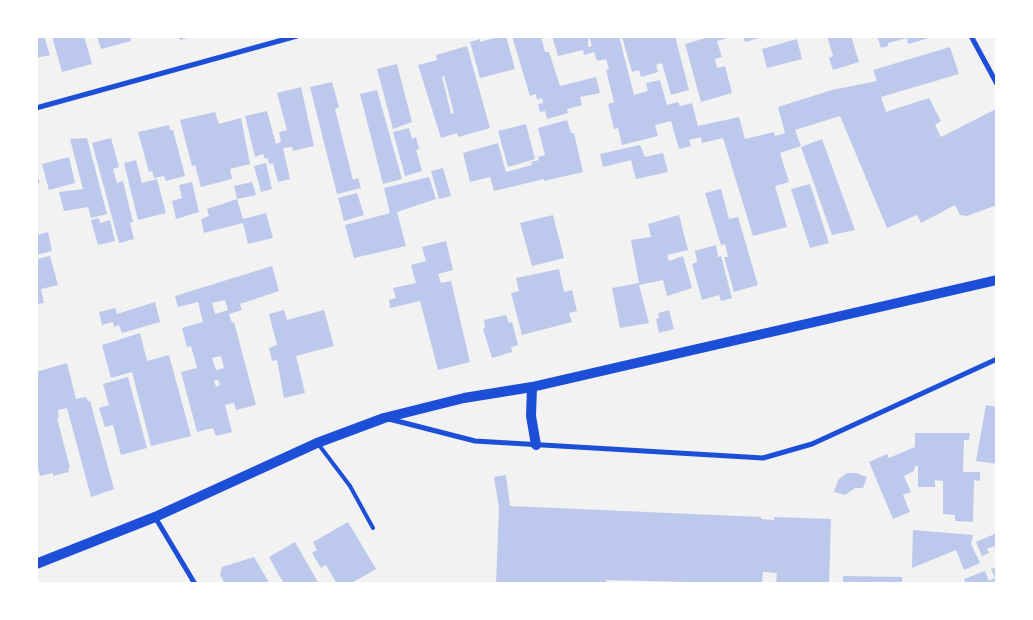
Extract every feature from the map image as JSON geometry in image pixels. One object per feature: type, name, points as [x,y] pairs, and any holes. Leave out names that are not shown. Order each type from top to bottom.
[{"type":"main road","points":[[36,564],[155,517],[317,443],[384,418],[464,398],[532,387],[997,280]]},
{"type":"main road","points":[[532,387],[531,416],[536,445]]},
{"type":"street","points":[[36,108],[297,36]]},
{"type":"street","points":[[972,36],[997,84]]},
{"type":"street","points":[[384,418],[475,441],[763,458],[812,444],[997,359]]},
{"type":"street","points":[[155,517],[195,584]]},
{"type":"lane","points":[[317,443],[350,486],[373,528]]},
{"type":"building","points":[[36,36],[44,36],[50,55],[36,58]]},
{"type":"building","points":[[52,36],[84,36],[92,64],[62,72]]},
{"type":"building","points":[[97,36],[130,36],[131,41],[101,49]]},
{"type":"building","points":[[179,36],[191,36],[191,37],[180,40]]},
{"type":"building","points":[[506,36],[515,69],[480,78],[470,42],[480,39],[480,42]]},
{"type":"building","points":[[512,36],[541,36],[545,52],[549,52],[560,86],[596,77],[600,93],[580,97],[582,105],[567,109],[568,113],[547,119],[545,111],[540,112],[538,104],[543,103],[542,98],[537,100],[536,94],[530,96]]},
{"type":"building","points":[[552,36],[619,36],[634,95],[648,91],[646,83],[660,80],[667,105],[678,102],[680,106],[692,103],[698,126],[739,117],[745,139],[774,132],[775,136],[785,133],[778,107],[832,90],[877,81],[873,70],[950,47],[959,74],[881,97],[886,112],[929,98],[941,121],[935,125],[941,137],[996,109],[997,205],[967,216],[960,215],[955,205],[921,223],[917,215],[887,228],[840,116],[795,130],[801,146],[780,153],[789,182],[775,186],[787,227],[753,236],[723,138],[702,143],[701,137],[689,140],[691,146],[679,149],[671,121],[655,125],[658,136],[622,145],[618,128],[614,129],[608,104],[614,102],[606,70],[609,69],[606,59],[597,61],[594,52],[584,55],[583,50],[558,56]],"holes":[[[588,39],[590,39],[592,46],[588,47]]]},
{"type":"building","points":[[675,36],[689,90],[671,95],[662,63],[656,65],[658,72],[641,77],[639,70],[632,72],[622,37]]},
{"type":"building","points":[[713,36],[728,36],[728,38],[717,41],[722,57],[715,59],[717,68],[725,66],[732,93],[701,102],[685,44]]},
{"type":"building","points":[[743,36],[758,36],[759,38],[745,42]]},
{"type":"building","points":[[827,36],[851,36],[859,62],[833,70],[829,58],[833,56]]},
{"type":"building","points":[[877,36],[933,37],[908,44],[907,38],[888,43],[888,46],[881,48]]},
{"type":"building","points":[[797,39],[802,59],[767,68],[762,49]]},
{"type":"building","points":[[467,46],[490,128],[458,137],[457,133],[441,138],[418,65],[437,60],[436,55]],"holes":[[[442,76],[444,76],[454,113],[451,114]]]},
{"type":"building","points":[[397,64],[412,122],[393,129],[377,69]]},
{"type":"building","points":[[332,82],[339,107],[335,109],[353,180],[358,178],[361,188],[337,194],[310,87]]},
{"type":"building","points":[[301,87],[314,146],[293,151],[292,147],[283,148],[290,179],[278,182],[273,163],[269,164],[268,158],[265,159],[263,154],[255,157],[245,116],[267,111],[276,144],[281,142],[279,132],[287,130],[277,93]]},
{"type":"building","points":[[377,90],[402,179],[383,184],[360,94]]},
{"type":"building","points":[[215,112],[219,124],[241,118],[250,164],[230,169],[232,179],[201,187],[195,165],[192,166],[180,120]]},
{"type":"building","points":[[567,120],[571,133],[574,133],[583,172],[494,191],[490,177],[470,182],[463,153],[498,143],[506,172],[532,165],[531,162],[539,160],[538,157],[545,155],[538,128]]},
{"type":"building","points":[[526,124],[535,159],[508,167],[498,131]]},
{"type":"building","points":[[169,125],[170,130],[173,130],[185,176],[166,181],[164,176],[154,178],[152,171],[149,172],[138,132]]},
{"type":"building","points":[[409,128],[412,139],[416,137],[419,149],[416,150],[422,171],[405,176],[393,132]]},
{"type":"building","points":[[87,138],[107,214],[91,218],[88,207],[64,211],[59,192],[83,189],[70,139]]},
{"type":"building","points":[[111,138],[119,167],[113,169],[117,183],[123,181],[133,222],[130,223],[134,239],[119,243],[92,143]]},
{"type":"building","points":[[822,139],[855,230],[832,235],[801,147]]},
{"type":"building","points":[[640,145],[645,157],[663,153],[668,172],[636,179],[631,160],[603,167],[600,154]]},
{"type":"building","points":[[69,157],[75,183],[49,190],[42,164]]},
{"type":"building","points":[[136,160],[142,183],[157,179],[166,213],[138,220],[124,163]]},
{"type":"building","points":[[266,163],[272,189],[261,192],[254,166]]},
{"type":"building","points":[[443,168],[451,196],[439,199],[431,171]]},
{"type":"building","points":[[36,172],[40,183],[36,184]]},
{"type":"building","points":[[429,177],[436,199],[397,212],[406,246],[354,258],[345,225],[390,213],[384,188]]},
{"type":"building","points":[[192,182],[199,212],[176,219],[172,201],[182,198],[179,185]]},
{"type":"building","points":[[252,182],[256,195],[237,199],[234,186]]},
{"type":"building","points":[[810,184],[829,243],[810,248],[791,189]]},
{"type":"building","points":[[721,189],[729,219],[738,217],[758,285],[734,292],[724,257],[728,257],[725,244],[721,245],[705,193]]},
{"type":"building","points":[[357,193],[364,215],[344,221],[338,198]]},
{"type":"building","points":[[237,199],[243,219],[266,213],[273,238],[248,244],[243,223],[204,233],[201,219],[209,216],[207,209]]},
{"type":"building","points":[[553,215],[564,258],[532,266],[520,223]]},
{"type":"building","points":[[679,215],[688,250],[667,255],[669,261],[683,256],[692,288],[667,296],[663,280],[639,285],[649,323],[620,328],[612,288],[639,283],[631,240],[651,237],[648,224]]},
{"type":"building","points":[[99,218],[100,223],[110,220],[115,241],[98,245],[91,220]]},
{"type":"building","points":[[48,232],[52,251],[36,255],[36,235]]},
{"type":"building","points":[[446,241],[453,270],[438,274],[441,283],[451,281],[470,362],[438,370],[420,301],[390,308],[389,300],[396,298],[393,288],[416,283],[411,265],[426,261],[422,247]]},
{"type":"building","points":[[716,245],[718,257],[721,256],[732,298],[721,301],[719,295],[702,300],[692,264],[697,262],[695,251]]},
{"type":"building","points":[[50,256],[58,285],[41,289],[44,303],[36,304],[36,259]]},
{"type":"building","points":[[272,266],[279,291],[240,304],[242,310],[229,314],[232,323],[234,322],[256,405],[236,410],[234,403],[225,405],[232,432],[216,436],[213,428],[197,432],[181,372],[197,368],[191,346],[187,347],[182,328],[203,322],[198,302],[178,307],[175,296]],"holes":[[[225,300],[228,310],[215,314],[212,303]],[[221,356],[224,368],[216,370],[212,358]],[[214,380],[218,380],[220,385],[216,387]]]},
{"type":"building","points":[[559,269],[564,292],[572,290],[577,311],[569,313],[572,322],[522,335],[511,293],[519,291],[516,278]]},
{"type":"building","points":[[155,302],[160,322],[122,333],[119,325],[114,327],[113,322],[102,325],[99,312],[115,308],[117,314]]},
{"type":"building","points":[[284,310],[287,320],[324,310],[334,346],[296,356],[305,393],[284,398],[277,360],[272,361],[269,348],[277,345],[269,314]]},
{"type":"building","points":[[669,310],[674,329],[659,333],[656,319],[659,318],[658,313]]},
{"type":"building","points":[[506,315],[509,323],[512,322],[518,345],[511,347],[512,352],[492,358],[483,329],[485,328],[484,320]]},
{"type":"building","points":[[140,333],[147,361],[169,355],[191,436],[151,446],[132,372],[111,378],[102,345]]},
{"type":"building","points":[[67,363],[76,399],[86,397],[90,401],[114,489],[91,497],[67,408],[58,410],[59,418],[57,418],[70,468],[68,469],[69,472],[53,476],[53,473],[40,476],[36,461],[36,372]]},
{"type":"building","points":[[128,377],[147,448],[121,455],[113,425],[105,427],[99,408],[109,405],[103,384]]},
{"type":"building","points":[[986,405],[997,407],[997,464],[976,461]]},
{"type":"building","points":[[915,433],[970,433],[969,440],[964,440],[963,472],[980,472],[980,481],[974,480],[973,522],[955,521],[955,515],[943,514],[943,481],[935,480],[935,487],[918,487],[918,466],[915,466],[914,471],[904,476],[911,492],[903,495],[910,512],[893,519],[869,462],[887,454],[889,458],[915,447]]},
{"type":"building","points":[[847,473],[856,473],[867,477],[863,488],[855,488],[845,495],[834,492],[838,480]]},
{"type":"building","points":[[506,475],[510,506],[761,517],[761,519],[774,520],[774,517],[831,519],[829,584],[776,584],[777,573],[763,572],[762,584],[606,580],[606,584],[496,584],[499,508],[494,477]]},
{"type":"building","points":[[348,522],[376,569],[350,584],[337,584],[326,565],[321,568],[312,553],[317,550],[313,542]]},
{"type":"building","points":[[913,530],[973,535],[971,544],[980,563],[964,570],[956,550],[912,568]]},
{"type":"building","points":[[997,533],[997,553],[994,546],[987,549],[989,553],[982,556],[976,542]]},
{"type":"building","points":[[295,542],[319,584],[284,584],[269,557]]},
{"type":"building","points":[[254,557],[270,584],[225,584],[220,575],[222,567]]},
{"type":"building","points":[[997,567],[997,584],[966,584],[964,579],[985,571],[989,581],[995,578],[991,569]]},
{"type":"building","points":[[843,576],[902,577],[902,584],[843,584]]}]
